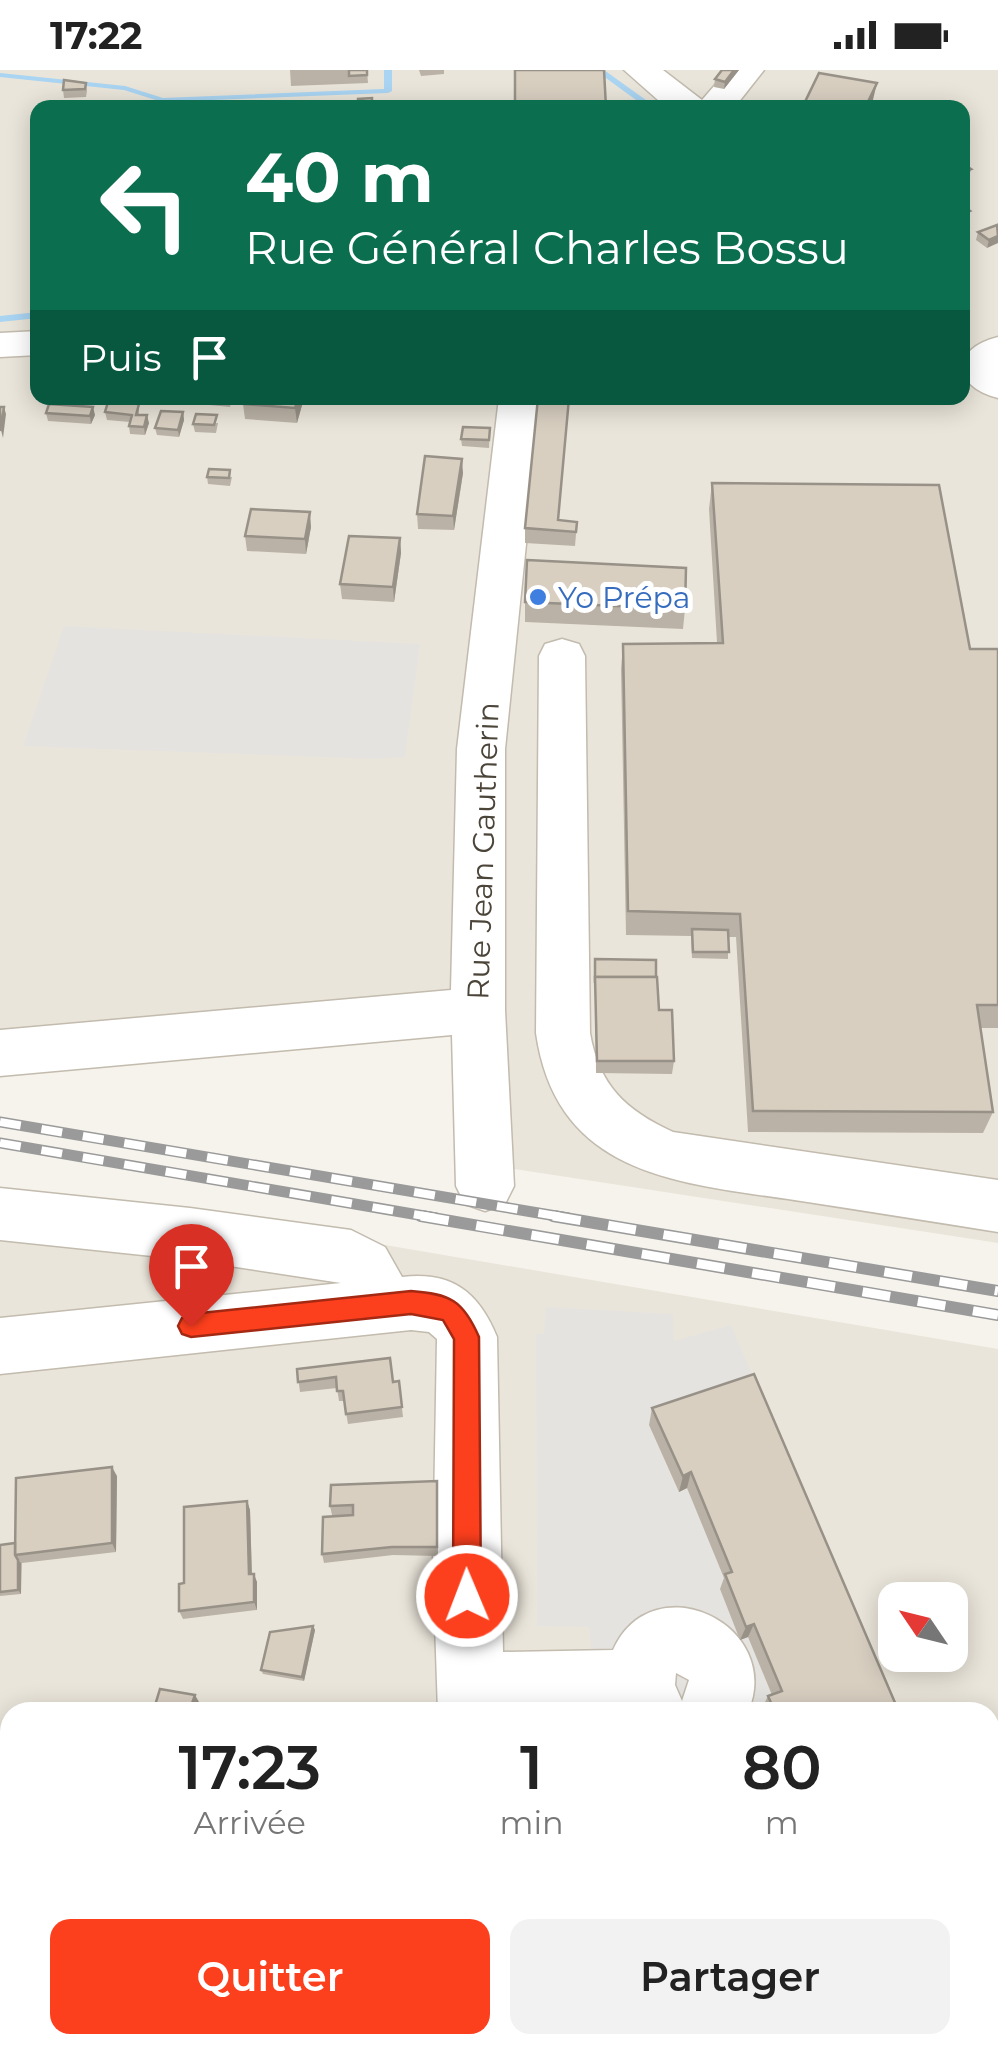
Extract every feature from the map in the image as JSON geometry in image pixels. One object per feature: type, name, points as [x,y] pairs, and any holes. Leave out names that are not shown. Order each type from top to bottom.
[{"type":"street","points":[[641,70],[680,100]]},
{"type":"street","points":[[722,100],[747,70]]},
{"type":"street","points":[[0,345],[30,343]]},
{"type":"street","name":"Rue Jean Gautherin","points":[[485,1186],[478,1010],[481,748],[519,405]]},
{"type":"street","points":[[562,656],[562,1033],[573,1080],[589,1106],[608,1125],[640,1145],[668,1156],[998,1206]]},
{"type":"street","points":[[0,1053],[478,1010]]},
{"type":"street","points":[[0,1214],[190,1234],[351,1257],[374,1277],[382,1305]]},
{"type":"street","points":[[0,1346],[382,1305],[423,1303],[452,1312],[466,1337],[466,1565],[471,1700],[646,1698],[640,1667],[657,1643],[685,1638],[699,1643],[719,1664],[723,1679],[718,1702]]},
{"type":"shaded area","points":[[0,70],[998,70],[998,1243],[463,1161],[458,1019],[0,1064]]},
{"type":"shaded area","points":[[64,626],[420,644],[405,757],[23,746]]},
{"type":"shaded area","points":[[0,1190],[138,1203],[998,1349],[998,1702],[0,1702]]},
{"type":"shaded area","points":[[546,1307],[673,1314],[674,1341],[731,1325],[754,1379],[649,1426],[678,1491],[687,1488],[727,1586],[720,1589],[740,1639],[748,1637],[775,1702],[597,1702],[589,1627],[537,1626],[536,1334],[544,1334]]},
{"type":"building","points":[[349,70],[367,70],[367,75],[349,76]]},
{"type":"building","points":[[515,70],[604,70],[606,100],[515,100]]},
{"type":"building","points":[[722,70],[734,70],[725,82],[715,79]]},
{"type":"building","points":[[819,73],[877,83],[869,100],[806,100]]},
{"type":"building","points":[[64,80],[86,83],[85,89],[63,90]]},
{"type":"building","points":[[997,225],[998,236],[989,240],[978,232]]},
{"type":"building","points":[[49,405],[93,407],[90,416],[46,413]]},
{"type":"building","points":[[107,405],[139,405],[136,415],[147,415],[144,427],[129,426],[132,415],[105,412]]},
{"type":"building","points":[[537,405],[568,405],[558,520],[577,522],[576,532],[525,528]]},
{"type":"building","points":[[161,411],[183,412],[178,430],[155,428]]},
{"type":"building","points":[[196,414],[217,415],[214,425],[193,424]]},
{"type":"building","points":[[463,427],[490,428],[489,440],[461,439]]},
{"type":"building","points":[[425,456],[462,459],[453,516],[417,514]]},
{"type":"building","points":[[209,469],[230,470],[229,478],[207,477]]},
{"type":"building","points":[[712,483],[939,485],[970,649],[998,649],[998,1005],[977,1005],[993,1112],[753,1111],[740,914],[628,911],[623,644],[723,643]]},
{"type":"building","points":[[251,509],[310,512],[305,539],[245,536]]},
{"type":"building","points":[[349,536],[400,538],[393,587],[340,584]]},
{"type":"building","points":[[527,560],[686,568],[685,609],[525,602]]},
{"type":"building","points":[[692,929],[728,930],[729,952],[693,952]]},
{"type":"building","points":[[595,959],[656,960],[656,977],[595,977]]},
{"type":"building","points":[[595,977],[657,977],[659,1010],[672,1010],[674,1061],[597,1061]]},
{"type":"building","points":[[390,1358],[393,1382],[399,1381],[402,1407],[346,1414],[343,1391],[337,1391],[336,1377],[298,1382],[297,1369]]},
{"type":"building","points":[[754,1374],[878,1663],[878,1672],[882,1672],[895,1702],[771,1702],[768,1696],[782,1691],[754,1624],[746,1627],[725,1574],[732,1572],[691,1472],[683,1476],[652,1408]]},
{"type":"building","points":[[112,1467],[112,1543],[15,1555],[16,1478]]},
{"type":"building","points":[[437,1481],[437,1547],[322,1554],[323,1517],[353,1515],[353,1505],[330,1506],[331,1485]]},
{"type":"building","points":[[247,1501],[249,1574],[254,1574],[254,1602],[179,1611],[179,1584],[184,1583],[184,1507]]},
{"type":"building","points":[[15,1543],[18,1590],[0,1592],[0,1545]]},
{"type":"building","points":[[313,1626],[302,1677],[261,1670],[270,1632]]},
{"type":"building","points":[[160,1689],[195,1695],[193,1702],[156,1702]]},
{"type":"waterway","points":[[0,75],[125,88],[162,100],[388,91],[388,70]]},
{"type":"waterway","points":[[599,70],[642,100]]},
{"type":"waterway","points":[[0,319],[30,316]]},
{"type":"railway","points":[[0,1122],[568,1218]]},
{"type":"railway","points":[[0,1143],[436,1218]]},
{"type":"railway","points":[[421,1216],[998,1315]]},
{"type":"railway","points":[[553,1216],[998,1291]]},
{"type":"place","name":"Yo Prépa","points":[[538,597]]},
{"type":"route","points":[[191,1326],[411,1303],[436,1304],[452,1312],[464,1327],[466,1337],[467,1596]]}]
